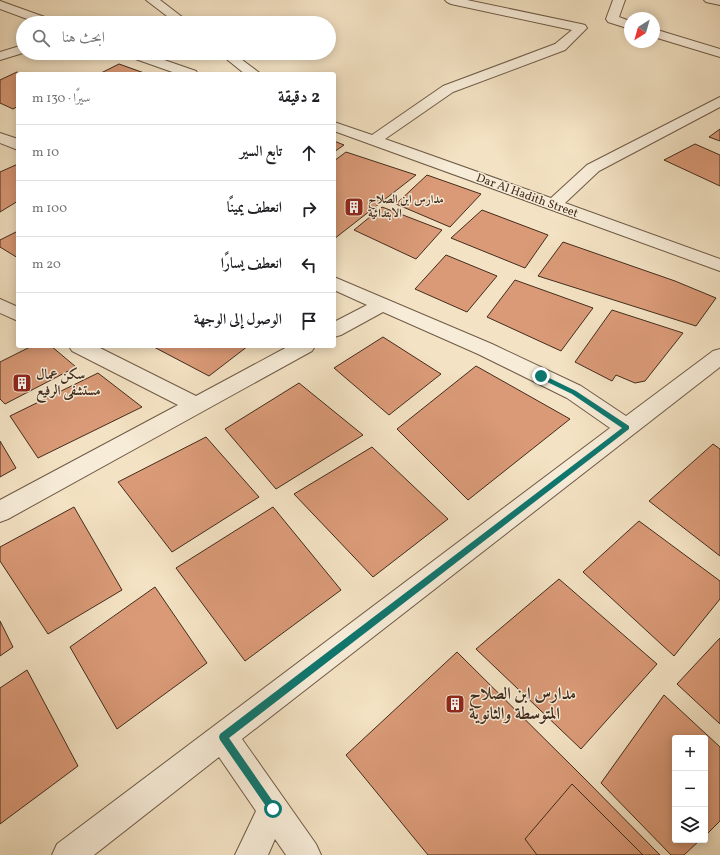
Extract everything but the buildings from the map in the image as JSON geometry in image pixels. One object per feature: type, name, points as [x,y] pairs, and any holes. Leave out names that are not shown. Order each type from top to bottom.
[{"type":"street","points":[[152,0],[174,16]]},
{"type":"street","points":[[374,140],[448,89],[560,47],[581,28],[451,0]]},
{"type":"street","points":[[619,0],[612,19],[624,23]]},
{"type":"street","points":[[710,0],[720,1]]},
{"type":"street","points":[[0,5],[31,16]]},
{"type":"street","points":[[660,34],[720,53]]},
{"type":"street","points":[[0,56],[16,51]]},
{"type":"street","points":[[152,60],[185,72]]},
{"type":"street","points":[[235,60],[251,72]]},
{"type":"street","points":[[553,205],[593,168],[720,101]]},
{"type":"street","name":"Dar Al Hadith Street","points":[[336,127],[720,265]]},
{"type":"street","points":[[0,137],[16,144]]},
{"type":"street","points":[[336,284],[485,349],[574,392],[627,428]]},
{"type":"street","points":[[336,329],[383,304]]},
{"type":"street","points":[[0,305],[16,315]]},
{"type":"street","points":[[0,326],[16,317]]},
{"type":"street","points":[[83,348],[196,405]]},
{"type":"street","points":[[0,512],[301,348]]},
{"type":"street","points":[[68,855],[720,356]]},
{"type":"street","points":[[223,737],[305,855]]},
{"type":"street","points":[[251,855],[273,809]]},
{"type":"place","name":"مدارس ابن الصلاح الابتدائية","points":[[354,207]]},
{"type":"place","name":"سكن عمال مستشفى الرفيع","points":[[22,383]]},
{"type":"place","name":"مدارس ابن الصلاح المتوسطة والثانوية","points":[[455,704]]},
{"type":"route","points":[[273,809],[223,737],[627,428],[574,392],[541,376]]}]
